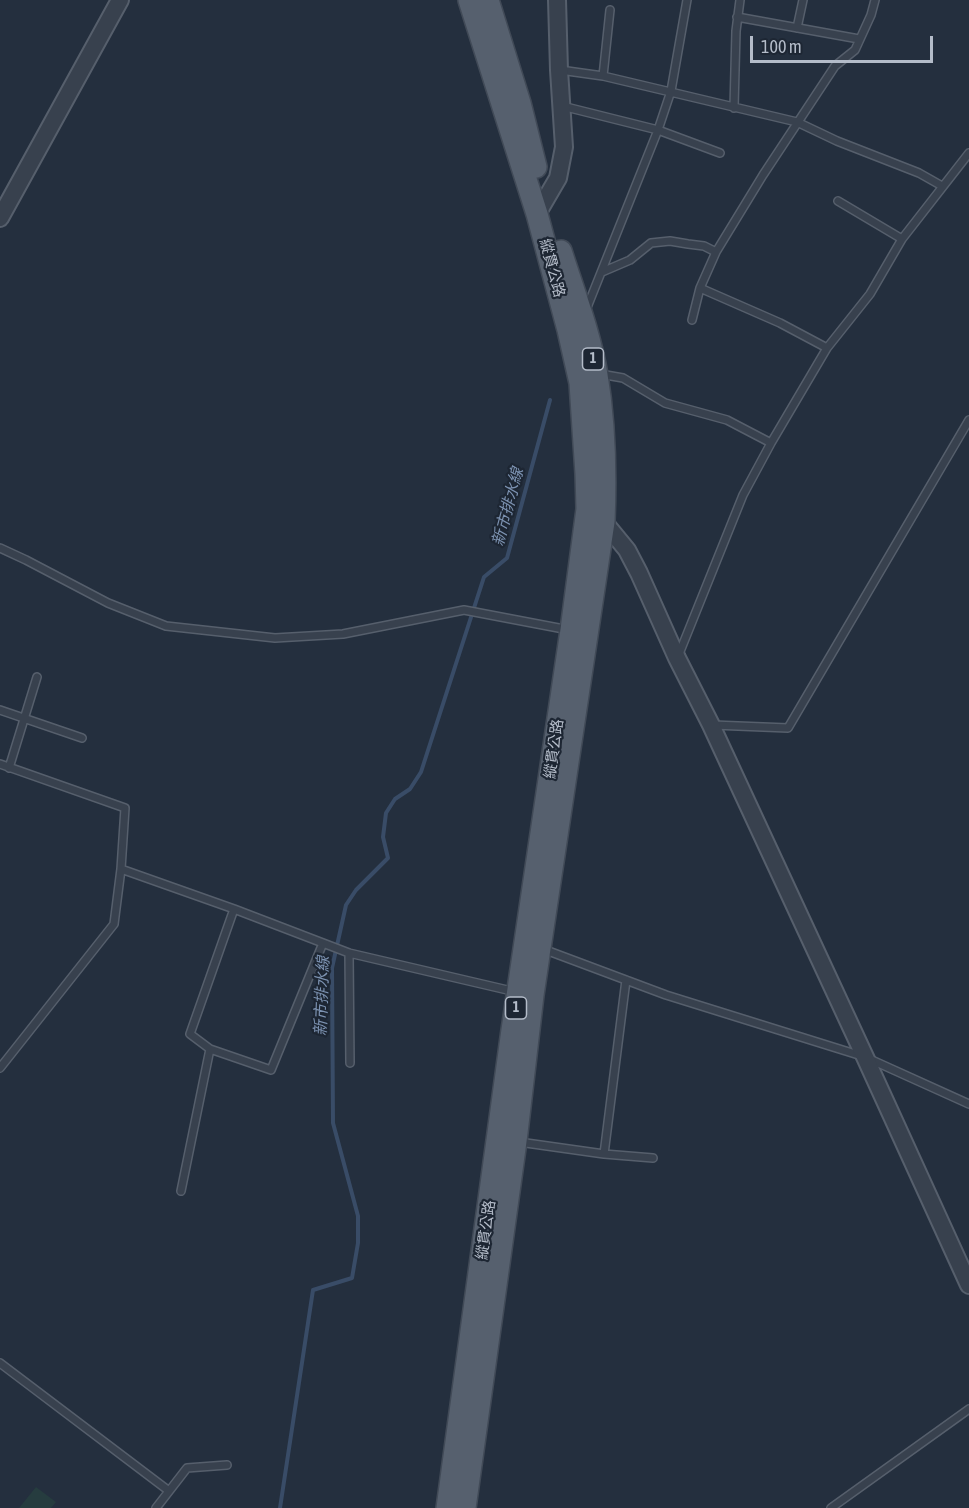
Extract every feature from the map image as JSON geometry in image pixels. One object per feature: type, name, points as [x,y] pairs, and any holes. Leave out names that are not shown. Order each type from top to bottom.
[{"type":"main road","name":"縱貫公路","points":[[465,1508],[526,993],[579,632],[604,522],[605,476],[604,429],[597,373],[583,319],[541,208],[469,0]]},
{"type":"main road","name":"縱貫公路","points":[[488,0],[520,102],[580,383],[586,474],[587,509],[579,632],[541,948],[526,993]]},
{"type":"main road","name":"縱貫公路","points":[[447,1508],[507,1140]]},
{"type":"street","points":[[0,218],[120,0]]},
{"type":"street","points":[[541,208],[558,178],[564,147],[557,0]]},
{"type":"street","points":[[587,509],[604,522],[631,558],[711,725],[969,1285]]},
{"type":"lane","points":[[583,319],[658,130],[670,91],[687,0]]},
{"type":"lane","points":[[734,108],[737,17],[740,0]]},
{"type":"lane","points":[[796,28],[803,0]]},
{"type":"lane","points":[[692,320],[700,288],[716,252],[835,66],[855,50],[876,0]]},
{"type":"lane","points":[[603,76],[610,10]]},
{"type":"lane","points":[[737,17],[860,39]]},
{"type":"lane","points":[[559,70],[603,76],[798,122],[837,141],[919,173],[942,186]]},
{"type":"lane","points":[[561,106],[658,130],[720,153]]},
{"type":"lane","points":[[677,658],[743,495],[771,443],[827,348],[870,294],[902,239],[969,153]]},
{"type":"lane","points":[[838,201],[902,239]]},
{"type":"lane","points":[[602,272],[630,260],[651,243],[670,241],[704,246],[716,252]]},
{"type":"lane","points":[[700,288],[780,323],[827,348]]},
{"type":"lane","points":[[597,373],[623,378],[665,402],[727,420],[771,443]]},
{"type":"lane","points":[[711,725],[788,728],[969,420]]},
{"type":"lane","points":[[0,548],[108,603],[166,626],[274,638],[343,634],[464,610],[579,632]]},
{"type":"lane","points":[[9,768],[38,677]]},
{"type":"lane","points":[[0,710],[82,738]]},
{"type":"lane","points":[[0,764],[125,808],[114,924],[0,1068]]},
{"type":"lane","points":[[121,869],[349,953],[526,993]]},
{"type":"lane","points":[[234,909],[190,1034],[210,1049],[271,1070],[323,943]]},
{"type":"lane","points":[[541,948],[666,995],[865,1058],[969,1104]]},
{"type":"lane","points":[[349,953],[350,1063]]},
{"type":"lane","points":[[604,1154],[626,980]]},
{"type":"lane","points":[[181,1191],[210,1049]]},
{"type":"lane","points":[[507,1140],[604,1154],[653,1158]]},
{"type":"lane","points":[[0,1363],[170,1491]]},
{"type":"lane","points":[[831,1508],[969,1409]]},
{"type":"lane","points":[[156,1508],[187,1468],[227,1465]]},
{"type":"green space","points":[[36,1487],[56,1502],[51,1508],[19,1508]]},
{"type":"waterway","name":"新市排水線","points":[[280,1508],[313,1290],[352,1278],[358,1243],[358,1216],[333,1123],[332,968],[346,905],[356,890],[388,858],[383,837],[386,813],[395,799],[410,789],[421,772],[484,577],[507,558],[550,400]]}]
